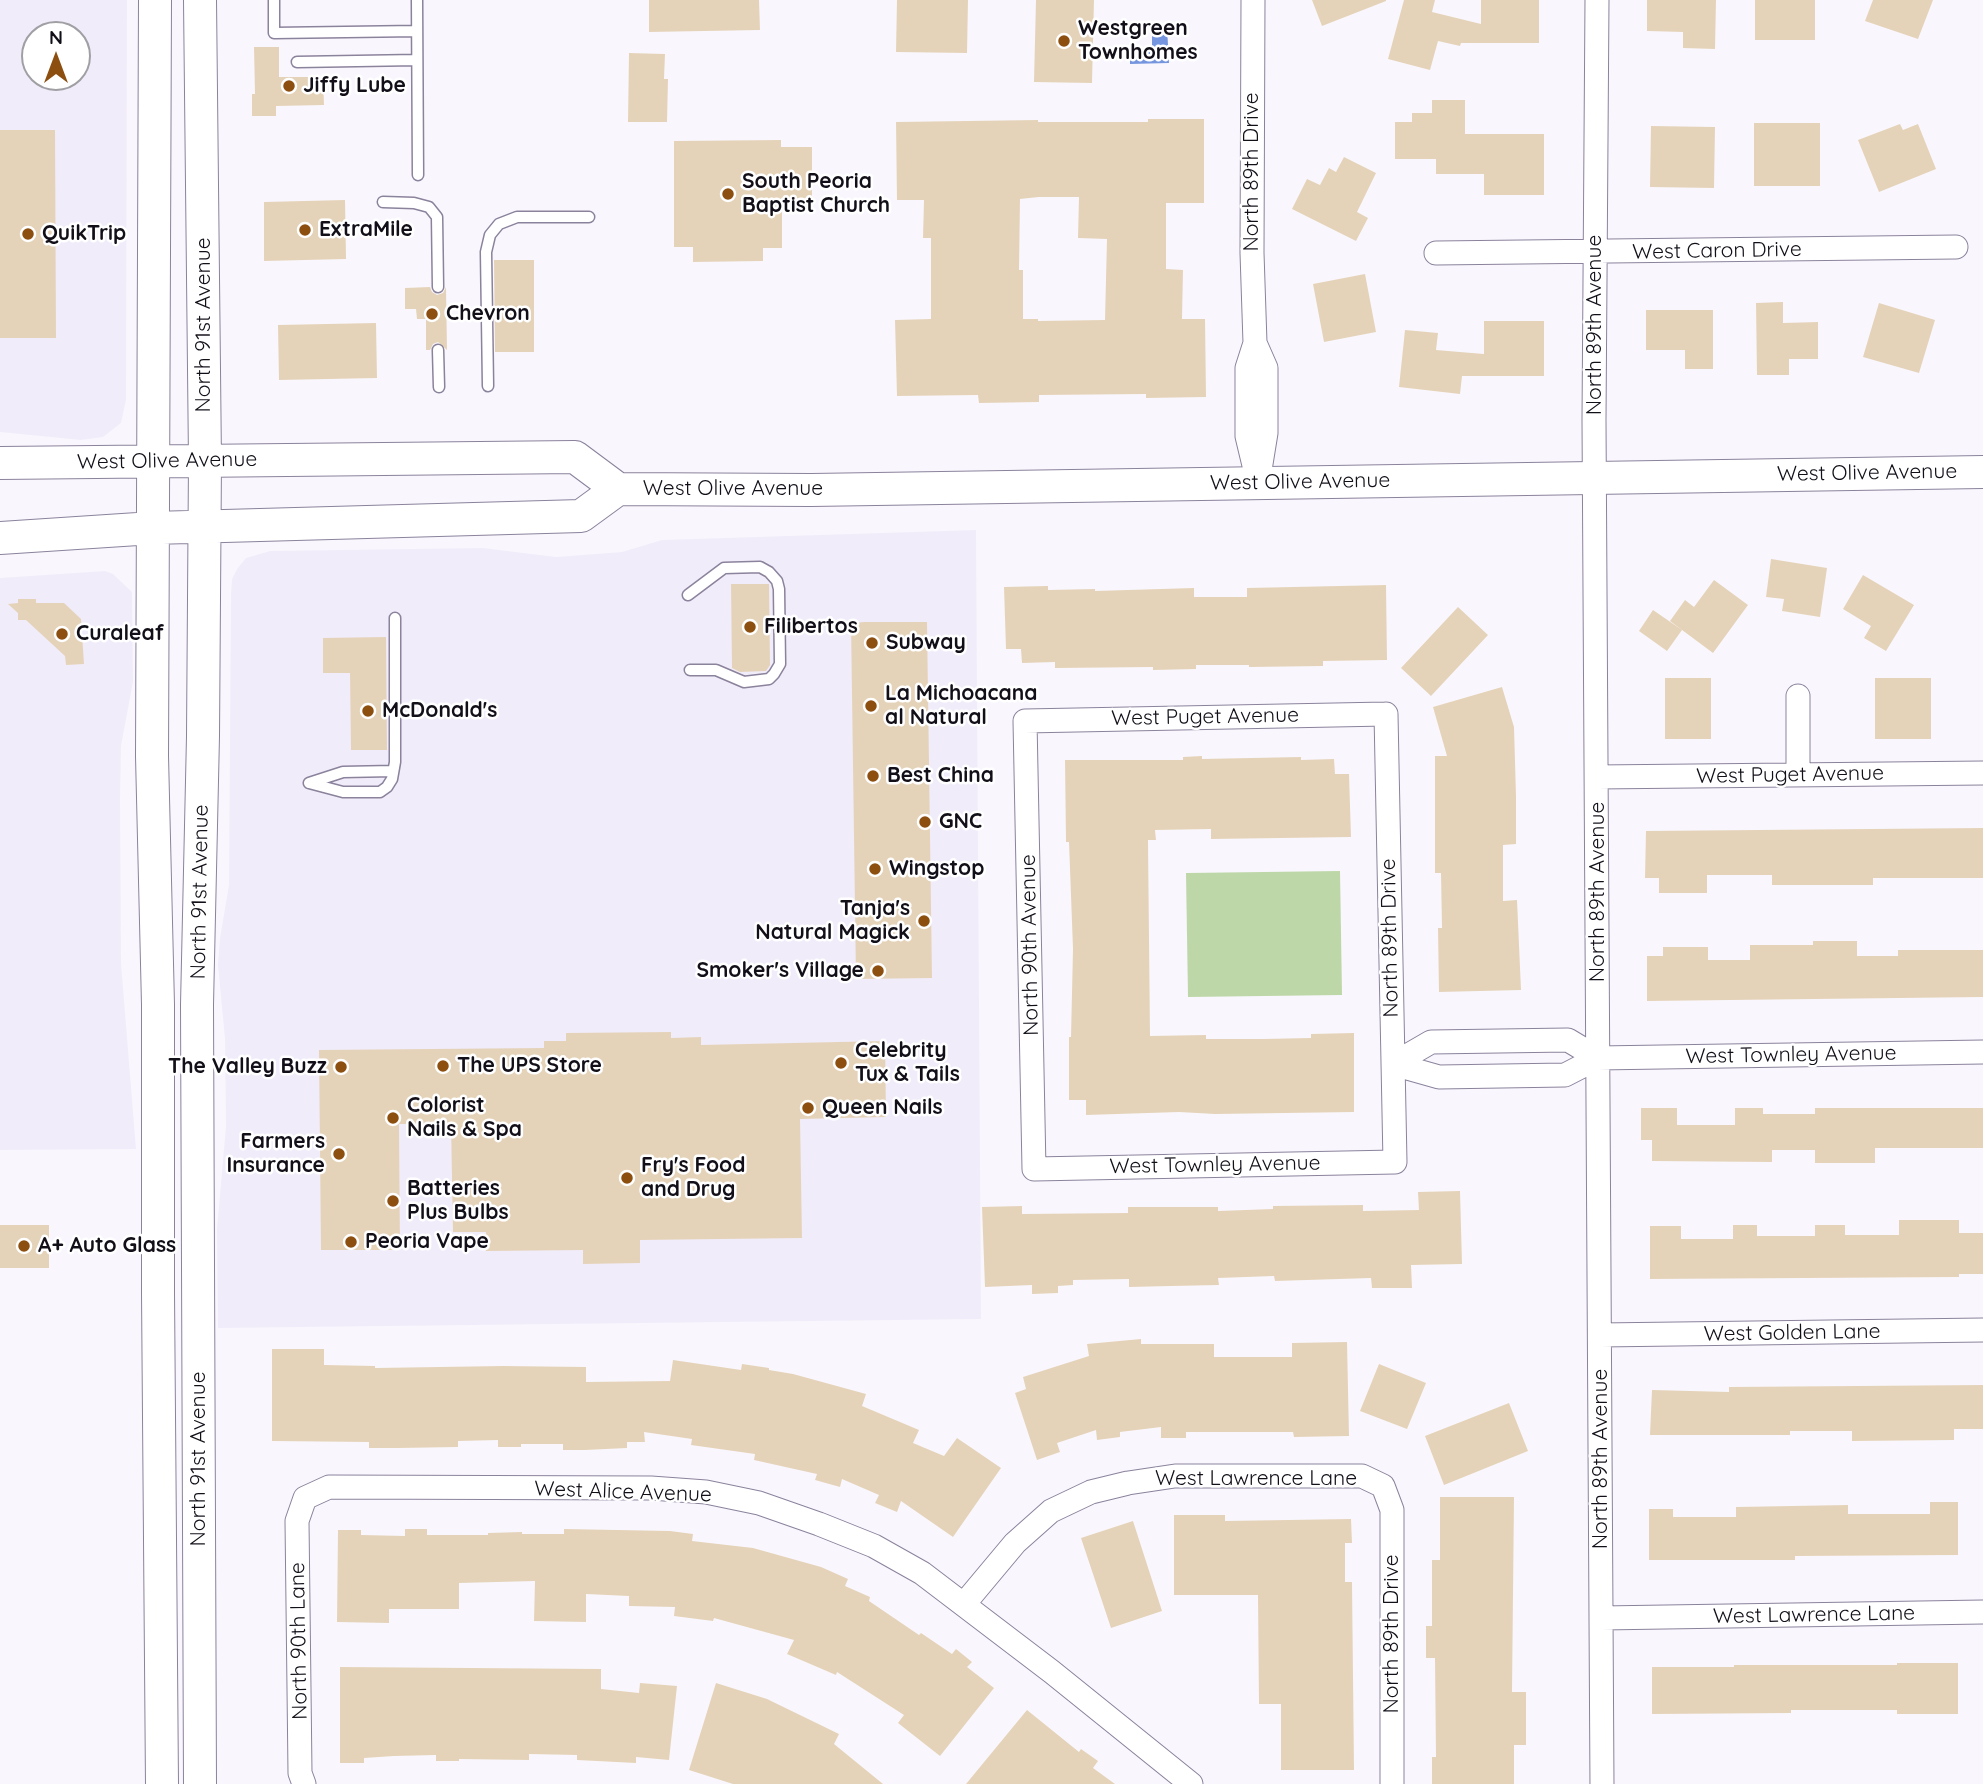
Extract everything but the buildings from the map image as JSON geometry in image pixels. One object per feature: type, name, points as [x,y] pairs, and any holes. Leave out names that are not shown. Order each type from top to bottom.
[{"type":"main road","name":"North 91st Avenue","points":[[155,0],[152,756],[158,1005],[162,1784]]},
{"type":"main road","name":"North 91st Avenue","points":[[200,0],[205,461],[197,1005],[200,1784]]},
{"type":"main road","points":[[154,79],[201,79]]},
{"type":"main road","name":"West Olive Avenue","points":[[0,463],[575,457],[618,489],[811,490],[1983,472]]},
{"type":"main road","name":"West Olive Avenue","points":[[0,538],[205,526],[581,516],[618,489]]},
{"type":"street","name":"North 89th Drive","points":[[1253,0],[1252,253],[1255,343],[1247,368],[1247,436],[1258,482]]},
{"type":"street","name":"North 89th Avenue","points":[[1597,0],[1595,477],[1602,1784]]},
{"type":"street","name":"West Caron Drive","points":[[1436,253],[1956,247]]},
{"type":"street","points":[[1798,696],[1798,775]]},
{"type":"street","name":"North 89th Drive","points":[[1386,714],[1395,1161]]},
{"type":"street","name":"West Puget Avenue","points":[[1025,721],[1386,714]]},
{"type":"street","name":"North 90th Avenue","points":[[1025,721],[1034,1169]]},
{"type":"street","name":"West Puget Avenue","points":[[1597,777],[1983,772]]},
{"type":"street","points":[[1393,1064],[1431,1042],[1568,1040],[1598,1058]]},
{"type":"street","points":[[1506,1041],[1506,1076]]},
{"type":"street","name":"West Townley Avenue","points":[[1393,1064],[1439,1077],[1565,1075],[1598,1058],[1983,1052]]},
{"type":"street","name":"West Townley Avenue","points":[[1034,1169],[1395,1161]]},
{"type":"street","name":"West Golden Lane","points":[[1600,1335],[1983,1330]]},
{"type":"street","name":"West Lawrence Lane","points":[[964,1604],[1015,1543],[1051,1511],[1091,1492],[1175,1476],[1362,1476],[1383,1486]]},
{"type":"street","name":"North 89th Drive","points":[[1383,1486],[1392,1510],[1392,1784]]},
{"type":"street","name":"West Alice Avenue","points":[[305,1498],[329,1487],[651,1488],[706,1492],[759,1503],[874,1546],[922,1573],[1191,1784]]},
{"type":"street","name":"North 90th Lane","points":[[304,1784],[300,1773],[298,1521],[305,1498]]},
{"type":"street","name":"West Lawrence Lane","points":[[1602,1618],[1983,1612]]},
{"type":"lane","points":[[274,0],[274,33],[417,31]]},
{"type":"lane","points":[[416,0],[418,175]]},
{"type":"lane","points":[[297,62],[417,60]]},
{"type":"lane","points":[[383,202],[414,203],[429,207],[437,217],[438,287]]},
{"type":"lane","points":[[488,386],[486,252],[490,235],[499,224],[517,217],[589,217]]},
{"type":"lane","points":[[438,349],[439,387]]},
{"type":"lane","points":[[688,595],[724,568],[760,567],[777,581],[779,589],[780,664],[769,679],[744,681],[716,670],[690,670]]},
{"type":"lane","points":[[393,771],[343,772],[309,783],[343,792],[380,792],[387,787],[393,771],[395,618]]},
{"type":"shaded area","points":[[0,0],[127,0],[126,400],[121,423],[103,437],[81,440],[0,432]]},
{"type":"shaded area","points":[[976,530],[981,1319],[218,1328],[217,1229],[226,1126],[225,1039],[218,965],[229,885],[231,594],[232,579],[246,558],[270,551],[483,548],[556,557],[622,552],[662,540]]},
{"type":"shaded area","points":[[105,571],[113,574],[132,592],[133,682],[121,746],[121,963],[136,1149],[0,1150],[0,578]]},
{"type":"green space","points":[[1340,871],[1342,995],[1188,997],[1186,873]]},
{"type":"water","points":[[1152,27],[1167,27],[1169,63],[1130,64],[1130,50],[1152,49]]},
{"type":"place","name":"Westgreen Townhomes","points":[[1064,41]]},
{"type":"place","name":"Jiffy Lube","points":[[289,86]]},
{"type":"place","name":"South Peoria Baptist Church","points":[[728,194]]},
{"type":"place","name":"ExtraMile","points":[[305,230]]},
{"type":"place","name":"QuikTrip","points":[[28,234]]},
{"type":"place","name":"Chevron","points":[[432,314]]},
{"type":"place","name":"Filibertos","points":[[750,627]]},
{"type":"place","name":"Curaleaf","points":[[62,634]]},
{"type":"place","name":"Subway","points":[[872,643]]},
{"type":"place","name":"La Michoacana al Natural","points":[[871,706]]},
{"type":"place","name":"McDonald's","points":[[368,711]]},
{"type":"place","name":"Best China","points":[[873,776]]},
{"type":"place","name":"GNC","points":[[925,822]]},
{"type":"place","name":"Wingstop","points":[[875,869]]},
{"type":"place","name":"Tanja's Natural Magick","points":[[924,921]]},
{"type":"place","name":"Smoker's Village","points":[[878,971]]},
{"type":"place","name":"Celebrity Tux & Tails","points":[[841,1063]]},
{"type":"place","name":"The UPS Store","points":[[443,1066]]},
{"type":"place","name":"The Valley Buzz","points":[[341,1067]]},
{"type":"place","name":"Queen Nails","points":[[808,1108]]},
{"type":"place","name":"Colorist Nails & Spa","points":[[393,1118]]},
{"type":"place","name":"Farmers Insurance","points":[[339,1154]]},
{"type":"place","name":"Fry's Food and Drug","points":[[627,1178]]},
{"type":"place","name":"Batteries Plus Bulbs","points":[[393,1201]]},
{"type":"place","name":"Peoria Vape","points":[[351,1242]]},
{"type":"place","name":"A+ Auto Glass","points":[[24,1246]]}]
